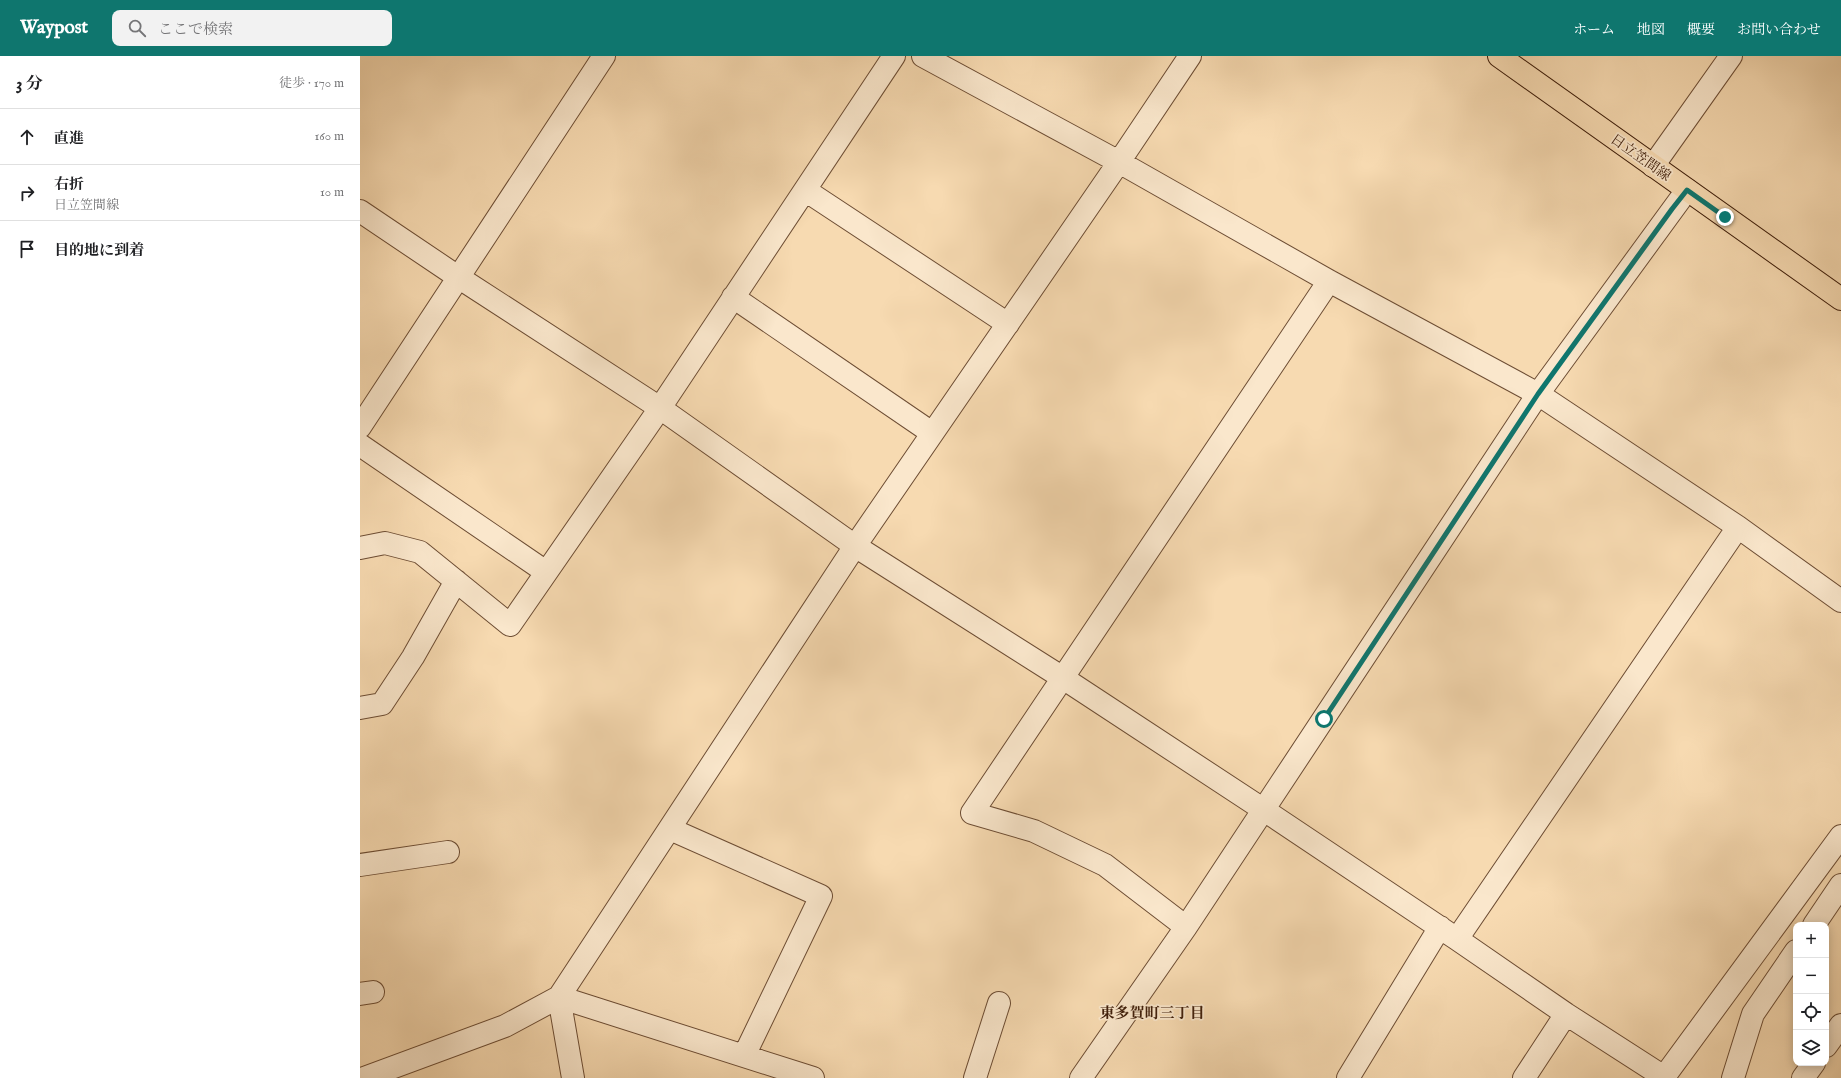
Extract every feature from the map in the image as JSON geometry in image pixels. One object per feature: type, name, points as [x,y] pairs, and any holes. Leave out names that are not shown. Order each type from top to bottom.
[{"type":"main road","name":"日立笠間線","points":[[1499,56],[1841,299]]},
{"type":"street","points":[[360,427],[604,56]]},
{"type":"street","points":[[360,548],[385,543],[420,552],[510,625],[660,408],[894,56]]},
{"type":"street","points":[[923,56],[1119,162],[1329,281],[1538,394],[1738,527],[1841,601]]},
{"type":"street","points":[[364,1078],[505,1026],[560,997],[855,546],[1119,162],[1190,56]]},
{"type":"street","points":[[1653,166],[1731,56]]},
{"type":"street","points":[[805,190],[1008,324]]},
{"type":"street","points":[[1081,1078],[1186,927],[1538,394],[1687,190]]},
{"type":"street","points":[[360,211],[458,277],[660,408],[855,546],[1063,678],[1449,933],[1566,1014],[1664,1077],[1841,836]]},
{"type":"street","points":[[1186,927],[1105,865],[1034,831],[972,813],[1329,281]]},
{"type":"street","points":[[733,297],[932,433]]},
{"type":"street","points":[[360,445],[546,572]]},
{"type":"street","points":[[1348,1078],[1449,933],[1738,527]]},
{"type":"street","points":[[360,708],[382,704],[413,657],[456,581]]},
{"type":"street","points":[[670,829],[821,896],[744,1056]]},
{"type":"street","points":[[360,865],[448,852]]},
{"type":"street","points":[[1816,922],[1841,885]]},
{"type":"street","points":[[1733,1078],[1753,1014],[1793,955]]},
{"type":"street","points":[[560,997],[813,1078]]},
{"type":"street","points":[[560,997],[573,1078]]},
{"type":"street","points":[[975,1078],[999,1003]]},
{"type":"street","points":[[1524,1078],[1566,1014]]},
{"type":"street","points":[[1829,1042],[1841,1025]]},
{"type":"street","points":[[1803,1078],[1812,1066]]},
{"type":"district","name":"東多賀町三丁目","points":[[1152,1013]]},
{"type":"route","points":[[1324,719],[1538,394],[1687,190],[1725,217]]}]
